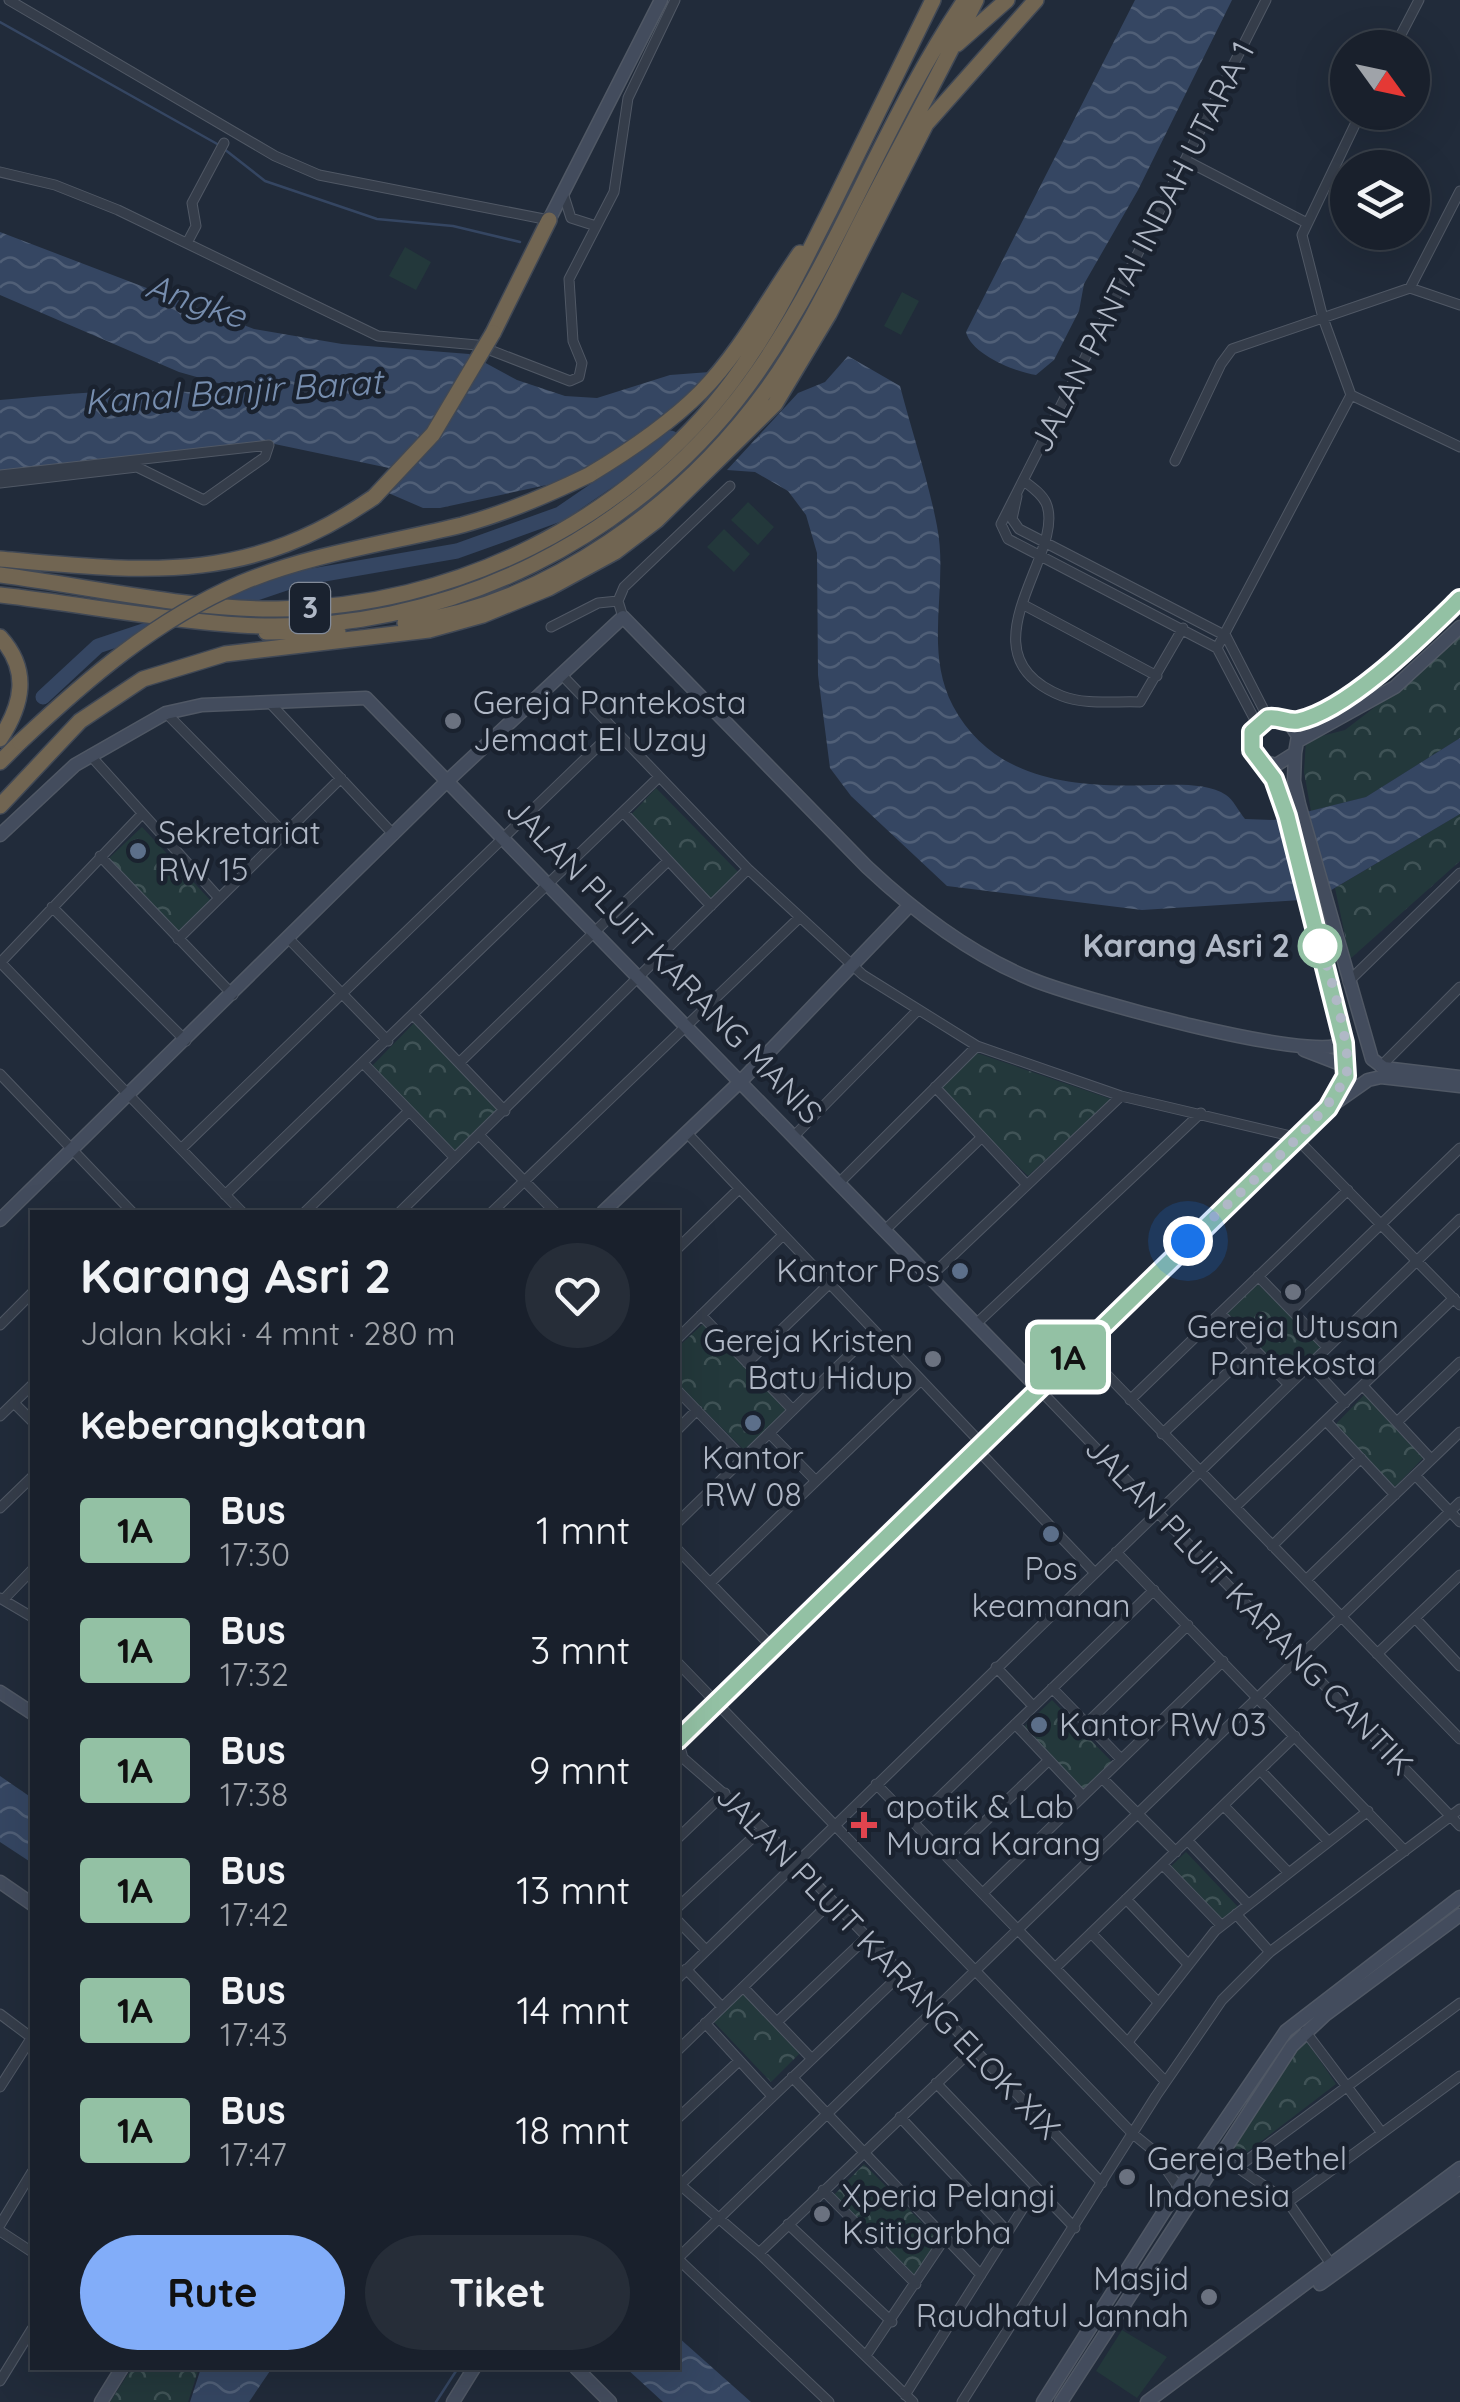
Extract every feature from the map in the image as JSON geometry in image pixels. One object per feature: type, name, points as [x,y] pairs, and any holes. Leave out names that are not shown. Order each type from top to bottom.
[{"type":"highway","points":[[0,762],[138,640],[184,611],[244,582],[467,523],[541,498],[589,476],[643,442],[701,392],[758,330],[819,232],[932,0]]},
{"type":"highway","name":"3","points":[[248,625],[326,621],[413,608],[509,576],[617,517],[693,452],[760,370],[821,267],[964,0]]},
{"type":"highway","name":"3","points":[[0,595],[248,625],[278,634],[334,632],[464,610],[571,566],[618,535],[692,472],[768,387],[806,328],[976,0]]},
{"type":"highway","name":"3","points":[[950,50],[1007,0]]},
{"type":"highway","points":[[0,806],[80,721],[143,679],[226,654],[430,630],[549,588],[614,552],[712,471],[775,404],[796,372],[926,124],[1036,0]]},
{"type":"highway","points":[[0,559],[120,568],[230,564],[316,534],[374,496],[433,434],[493,333],[544,219]]},
{"type":"highway","name":"3","points":[[0,575],[258,608],[338,605],[439,584],[498,563],[602,506],[636,481],[709,410],[758,330]]},
{"type":"highway","points":[[0,637],[16,658],[22,685],[15,715],[0,739]]},
{"type":"street","points":[[9,0],[275,156],[319,175],[544,219],[564,193],[661,0]]},
{"type":"street","points":[[0,172],[55,184],[187,242],[371,332],[476,345],[562,378],[579,377],[582,364],[573,340],[569,278],[620,172],[628,98],[675,0]]},
{"type":"street","name":"JALAN PANTAI INDAH UTARA 1","points":[[1038,554],[1008,539],[1001,530],[1005,512],[1018,494],[1266,0]]},
{"type":"street","points":[[1403,30],[1418,0]]},
{"type":"street","points":[[1352,130],[1304,222],[1303,250],[1323,318],[1351,395],[1460,446]]},
{"type":"street","points":[[187,242],[196,226],[192,203],[222,146]]},
{"type":"street","points":[[1185,160],[1304,222]]},
{"type":"street","points":[[1410,288],[1460,190]]},
{"type":"street","points":[[564,193],[571,218],[582,226],[596,226]]},
{"type":"street","points":[[1175,461],[1227,354],[1410,288],[1460,304]]},
{"type":"street","points":[[1217,648],[1351,395]]},
{"type":"street","points":[[270,445],[266,457],[202,500],[136,466],[0,479],[270,445]]},
{"type":"street","points":[[1024,482],[1046,502],[1044,540],[1022,604],[1016,638],[1019,658],[1033,680],[1062,697],[1140,702],[1183,628]]},
{"type":"street","points":[[730,486],[624,587],[618,601],[623,617],[909,906],[1030,978],[1204,1028],[1300,1047],[1338,1048],[1344,1043]]},
{"type":"street","points":[[1018,494],[1014,524],[1226,636],[1252,686],[1262,721],[1250,741],[1274,779],[1287,816],[1344,1043],[1348,1067],[1328,1108]]},
{"type":"street","points":[[1038,554],[1217,648],[1262,721]]},
{"type":"street","points":[[1262,721],[1291,721],[1329,707],[1382,670],[1460,598]]},
{"type":"street","points":[[551,627],[598,603],[618,601]]},
{"type":"street","points":[[1022,604],[1157,676]]},
{"type":"street","points":[[0,1220],[450,780],[623,617]]},
{"type":"street","points":[[1262,762],[1276,765],[1298,745],[1395,687],[1460,627]]},
{"type":"street","points":[[561,674],[798,919],[851,966],[916,1012],[977,1046],[1121,1096],[1296,1137],[1457,1302],[1234,1507]]},
{"type":"street","points":[[1241,691],[1252,686]]},
{"type":"street","name":"JALAN PLUIT KARANG MANIS","points":[[0,835],[90,755],[166,713],[202,705],[366,698],[550,882],[1037,1387]]},
{"type":"street","points":[[268,701],[394,835]]},
{"type":"street","points":[[166,713],[285,834]]},
{"type":"street","points":[[1291,721],[1298,745],[1294,781],[1370,1054],[1380,1067],[1460,1076]]},
{"type":"street","points":[[181,1149],[614,731]]},
{"type":"street","points":[[90,755],[219,898]]},
{"type":"street","points":[[225,1195],[388,1042],[658,777]]},
{"type":"street","points":[[178,940],[341,778]]},
{"type":"street","points":[[623,812],[711,906]]},
{"type":"street","points":[[142,814],[0,962],[240,1210]]},
{"type":"street","points":[[100,856],[232,995]]},
{"type":"street","points":[[460,1062],[668,861]]},
{"type":"street","points":[[402,1210],[748,869]]},
{"type":"street","points":[[1348,982],[1460,873]]},
{"type":"street","points":[[605,1210],[742,1080],[909,906]]},
{"type":"street","points":[[52,907],[186,1041]]},
{"type":"street","points":[[494,1210],[798,919]]},
{"type":"street","points":[[289,940],[388,1042]]},
{"type":"street","points":[[1380,1067],[1460,986]]},
{"type":"street","points":[[794,1135],[916,1012]]},
{"type":"street","points":[[414,1016],[506,1110]]},
{"type":"street","points":[[840,1182],[977,1046]]},
{"type":"street","points":[[1300,1047],[1319,1059],[1348,1067]]},
{"type":"street","points":[[363,1063],[456,1158]]},
{"type":"street","points":[[0,1074],[75,1148],[130,1210]]},
{"type":"street","points":[[680,1738],[1328,1108],[1368,1080],[1380,1078],[1460,1086]]},
{"type":"street","points":[[0,1091],[9,1082]]},
{"type":"street","points":[[935,1087],[1027,1186]]},
{"type":"street","points":[[931,1276],[1121,1096]]},
{"type":"street","points":[[307,1210],[409,1111]]},
{"type":"street","points":[[977,1323],[1202,1114]]},
{"type":"street","points":[[686,1132],[921,1380],[1094,1572]]},
{"type":"street","points":[[480,1136],[553,1210]]},
{"type":"street","points":[[886,1229],[982,1137]]},
{"type":"street","points":[[1292,1310],[1460,1148]]},
{"type":"street","points":[[680,1246],[739,1188]]},
{"type":"street","points":[[1130,1400],[1348,1190]]},
{"type":"street","points":[[116,1210],[124,1204]]},
{"type":"street","points":[[680,1976],[1459,1221]]},
{"type":"street","points":[[680,1336],[782,1235]]},
{"type":"street","points":[[1258,1276],[1327,1348]]},
{"type":"street","points":[[748,1363],[829,1284]]},
{"type":"street","points":[[0,1325],[30,1295]]},
{"type":"street","points":[[1220,1312],[1289,1384]]},
{"type":"street","points":[[702,1315],[792,1410]]},
{"type":"street","points":[[680,1520],[874,1331]]},
{"type":"street","points":[[1079,1346],[1460,1739]]},
{"type":"street","points":[[1162,1434],[1254,1348]]},
{"type":"street","points":[[1398,1422],[1460,1362]]},
{"type":"street","points":[[1310,1365],[1345,1402]]},
{"type":"street","points":[[710,1584],[921,1380]]},
{"type":"street","points":[[1363,1386],[1431,1459]]},
{"type":"street","points":[[0,1416],[30,1387]]},
{"type":"street","name":"JALAN PLUIT KARANG CANTIK","points":[[1037,1387],[1456,1812],[1460,1826]]},
{"type":"street","points":[[680,1394],[743,1458]]},
{"type":"street","points":[[14,1402],[30,1419]]},
{"type":"street","points":[[680,1427],[697,1410]]},
{"type":"street","points":[[1326,1421],[1395,1495]]},
{"type":"street","points":[[1306,1580],[1460,1432]]},
{"type":"street","points":[[770,1433],[816,1481]]},
{"type":"street","points":[[1272,1546],[1361,1458]]},
{"type":"street","points":[[1415,1475],[1460,1522]]},
{"type":"street","points":[[0,1508],[30,1479]]},
{"type":"street","points":[[680,2256],[1460,1502]]},
{"type":"street","points":[[680,1552],[772,1647]]},
{"type":"street","points":[[1116,1552],[1405,1851]]},
{"type":"street","points":[[30,1572],[2,1599],[30,1616]]},
{"type":"street","points":[[1378,1654],[1460,1575]]},
{"type":"street","points":[[1451,1584],[1460,1594]]},
{"type":"street","points":[[914,1822],[1154,1590]]},
{"type":"street","points":[[1415,1618],[1460,1666]]},
{"type":"street","points":[[1087,1723],[1188,1626]]},
{"type":"street","points":[[983,1893],[1223,1661]]},
{"type":"street","points":[[680,1665],[1183,2182]]},
{"type":"street","points":[[996,1667],[1033,1706]]},
{"type":"street","points":[[1052,1688],[1121,1759]]},
{"type":"street","points":[[0,1692],[30,1712]]},
{"type":"street","points":[[1014,1724],[1082,1796]]},
{"type":"street","points":[[1055,1968],[1295,1736]]},
{"type":"street","name":"JALAN PLUIT KARANG ELOK XIX","points":[[680,1747],[683,1758],[762,1828],[1102,2183]]},
{"type":"street","points":[[948,1857],[1048,1760]]},
{"type":"street","points":[[1260,1770],[1328,1841]]},
{"type":"street","points":[[1102,1778],[1176,1852]]},
{"type":"street","points":[[876,1784],[1165,2082]]},
{"type":"street","points":[[680,1836],[726,1793]]},
{"type":"street","points":[[1224,1806],[1288,1872]]},
{"type":"street","points":[[1128,2042],[1186,1962],[1221,1926],[1368,1811]]},
{"type":"street","points":[[962,2402],[1165,2082],[1222,2000],[1270,1952],[1456,1812]]},
{"type":"street","points":[[680,1904],[762,1828]]},
{"type":"street","points":[[1188,1841],[1248,1904]]},
{"type":"street","points":[[1163,1864],[1221,1926]]},
{"type":"street","points":[[0,1882],[30,1903]]},
{"type":"street","points":[[1061,2402],[1219,2155],[1305,2031],[1460,1897]]},
{"type":"street","points":[[1126,1899],[1186,1962]]},
{"type":"street","points":[[680,2048],[831,1902]]},
{"type":"street","points":[[1236,1914],[1270,1952]]},
{"type":"street","points":[[1046,2402],[1183,2182],[1286,2031],[1388,1959],[1460,1915]]},
{"type":"street","points":[[680,1923],[706,1949]]},
{"type":"street","points":[[1091,1933],[1156,2000]]},
{"type":"street","points":[[777,2022],[866,1938]]},
{"type":"street","points":[[686,1969],[722,2007]]},
{"type":"street","points":[[680,2183],[901,1974]]},
{"type":"street","points":[[743,1987],[812,2058]]},
{"type":"street","points":[[1238,2167],[1460,2003]]},
{"type":"street","points":[[0,2014],[30,2036]]},
{"type":"street","points":[[705,2024],[772,2096]]},
{"type":"street","points":[[1305,2031],[1382,2132]]},
{"type":"street","points":[[0,2087],[30,2041]]},
{"type":"street","points":[[759,2253],[974,2049]]},
{"type":"street","points":[[680,2116],[739,2061]]},
{"type":"street","points":[[1288,2202],[1460,2076]]},
{"type":"street","points":[[792,2077],[980,2275]]},
{"type":"street","points":[[936,2083],[1075,2228]]},
{"type":"street","points":[[900,2117],[1007,2232]]},
{"type":"street","points":[[1219,2155],[1288,2202],[1335,2269]]},
{"type":"street","points":[[1159,2402],[1335,2269],[1460,2168]]},
{"type":"street","points":[[30,2176],[0,2228],[30,2250]]},
{"type":"street","points":[[1147,2402],[1460,2183]]},
{"type":"street","points":[[680,2185],[759,2253],[909,2398],[1035,2189]]},
{"type":"street","points":[[823,2190],[916,2284]]},
{"type":"street","points":[[788,2224],[892,2322]]},
{"type":"street","points":[[1153,2230],[1158,2252]]},
{"type":"street","points":[[867,2354],[945,2238]]},
{"type":"street","points":[[680,2260],[829,2402]]},
{"type":"street","points":[[0,2380],[30,2332]]},
{"type":"street","points":[[1074,2354],[1092,2354]]},
{"type":"street","points":[[1046,2402],[1073,2367],[1078,2368],[1079,2374]]},
{"type":"street","points":[[101,2402],[121,2370]]},
{"type":"street","points":[[453,2402],[473,2370]]},
{"type":"street","points":[[578,2370],[610,2402]]},
{"type":"green space","points":[[405,247],[431,262],[416,290],[389,276]]},
{"type":"green space","points":[[902,292],[919,301],[901,335],[884,326]]},
{"type":"green space","points":[[748,502],[774,527],[758,545],[731,520]]},
{"type":"green space","points":[[724,529],[750,554],[734,572],[707,547]]},
{"type":"green space","points":[[1460,634],[1460,738],[1366,797],[1311,811],[1304,772],[1306,740],[1345,730],[1427,667]]},
{"type":"green space","points":[[656,788],[740,874],[711,904],[627,819]]},
{"type":"green space","points":[[1460,814],[1460,861],[1350,959],[1335,888]]},
{"type":"green space","points":[[142,827],[212,902],[177,936],[106,861]]},
{"type":"green space","points":[[415,1022],[500,1111],[456,1154],[371,1067]]},
{"type":"green space","points":[[974,1052],[1111,1099],[1028,1176],[938,1088]]},
{"type":"green space","points":[[1258,1284],[1321,1347],[1290,1378],[1227,1314]]},
{"type":"green space","points":[[703,1324],[787,1411],[744,1450],[680,1386],[680,1345]]},
{"type":"green space","points":[[1365,1394],[1426,1455],[1395,1487],[1333,1427]]},
{"type":"green space","points":[[1052,1700],[1112,1762],[1082,1791],[1022,1729]]},
{"type":"green space","points":[[1186,1852],[1239,1908],[1218,1928],[1165,1872]]},
{"type":"green space","points":[[743,1989],[800,2053],[771,2082],[712,2020]]},
{"type":"green space","points":[[1304,2037],[1336,2084],[1238,2159],[1230,2149]]},
{"type":"green space","points":[[864,2164],[940,2241],[916,2279],[832,2197]]},
{"type":"green space","points":[[1122,2330],[1167,2357],[1137,2398],[1096,2371]]},
{"type":"green space","points":[[131,2370],[198,2370],[188,2402],[110,2402]]},
{"type":"water","points":[[1135,0],[1232,0],[1138,190],[1084,284],[1079,311],[1054,360],[1036,375],[1017,370],[976,348],[966,332]]},
{"type":"water","name":"Kanal Banjir Barat","points":[[0,232],[254,329],[342,344],[469,354],[517,380],[565,396],[597,398],[670,375],[710,372],[638,441],[570,480],[440,508],[423,508],[386,492],[408,472],[265,442],[0,471],[0,400],[144,390],[230,397],[232,387],[179,372],[0,295]]},
{"type":"water","points":[[848,356],[900,386],[937,526],[938,640],[944,684],[970,731],[990,750],[1013,765],[1066,781],[1210,788],[1229,797],[1245,819],[1274,820],[1366,797],[1460,738],[1460,814],[1316,899],[1142,910],[947,886],[851,796],[830,768],[818,675],[817,553],[806,515],[788,491],[755,472],[727,470],[798,393],[825,382]]},
{"type":"water","points":[[0,1776],[30,1797],[30,1862],[0,1842]]},
{"type":"water","points":[[680,2339],[751,2402],[663,2402],[628,2370],[680,2370]]},
{"type":"water","points":[[200,2370],[271,2370],[249,2402],[190,2402]]},
{"type":"waterway","points":[[0,22],[219,145],[265,181],[377,219],[453,226],[520,242]]},
{"type":"waterway","points":[[180,619],[301,578],[457,551],[560,514],[671,438]]},
{"type":"waterway","points":[[43,697],[98,646],[158,626]]},
{"type":"waterway","points":[[436,2402],[457,2370]]},
{"type":"bus line","name":"1A","points":[[680,1738],[1328,1108],[1346,1076],[1344,1043],[1287,816],[1274,779],[1252,750],[1252,732],[1268,718],[1299,721],[1329,707],[1409,649],[1460,599]]},
{"type":"place","name":"Gereja Pantekosta Jemaat El Uzay","points":[[453,721]]},
{"type":"place","name":"Sekretariat RW 15","points":[[138,851]]},
{"type":"place","name":"Karang Asri 2","points":[[1320,946]]},
{"type":"place","name":"Kantor Pos","points":[[960,1271]]},
{"type":"place","name":"Gereja Utusan Pantekosta","points":[[1293,1292]]},
{"type":"place","name":"Gereja Kristen Batu Hidup","points":[[933,1359]]},
{"type":"place","name":"Kantor RW 08","points":[[753,1423]]},
{"type":"place","name":"Pos keamanan","points":[[1051,1534]]},
{"type":"place","name":"Kantor RW 03","points":[[1039,1725]]},
{"type":"place","name":"apotik & Lab Muara Karang","points":[[864,1825]]},
{"type":"place","name":"Gereja Bethel Indonesia","points":[[1127,2177]]},
{"type":"place","name":"Xperia Pelangi Ksitigarbha","points":[[822,2214]]},
{"type":"place","name":"Masjid Raudhatul Jannah","points":[[1209,2297]]},
{"type":"route","points":[[1188,1241],[1328,1108],[1346,1076],[1344,1043],[1320,946]]},
{"type":"water label","name":"Angke","points":[[196,301]]}]
